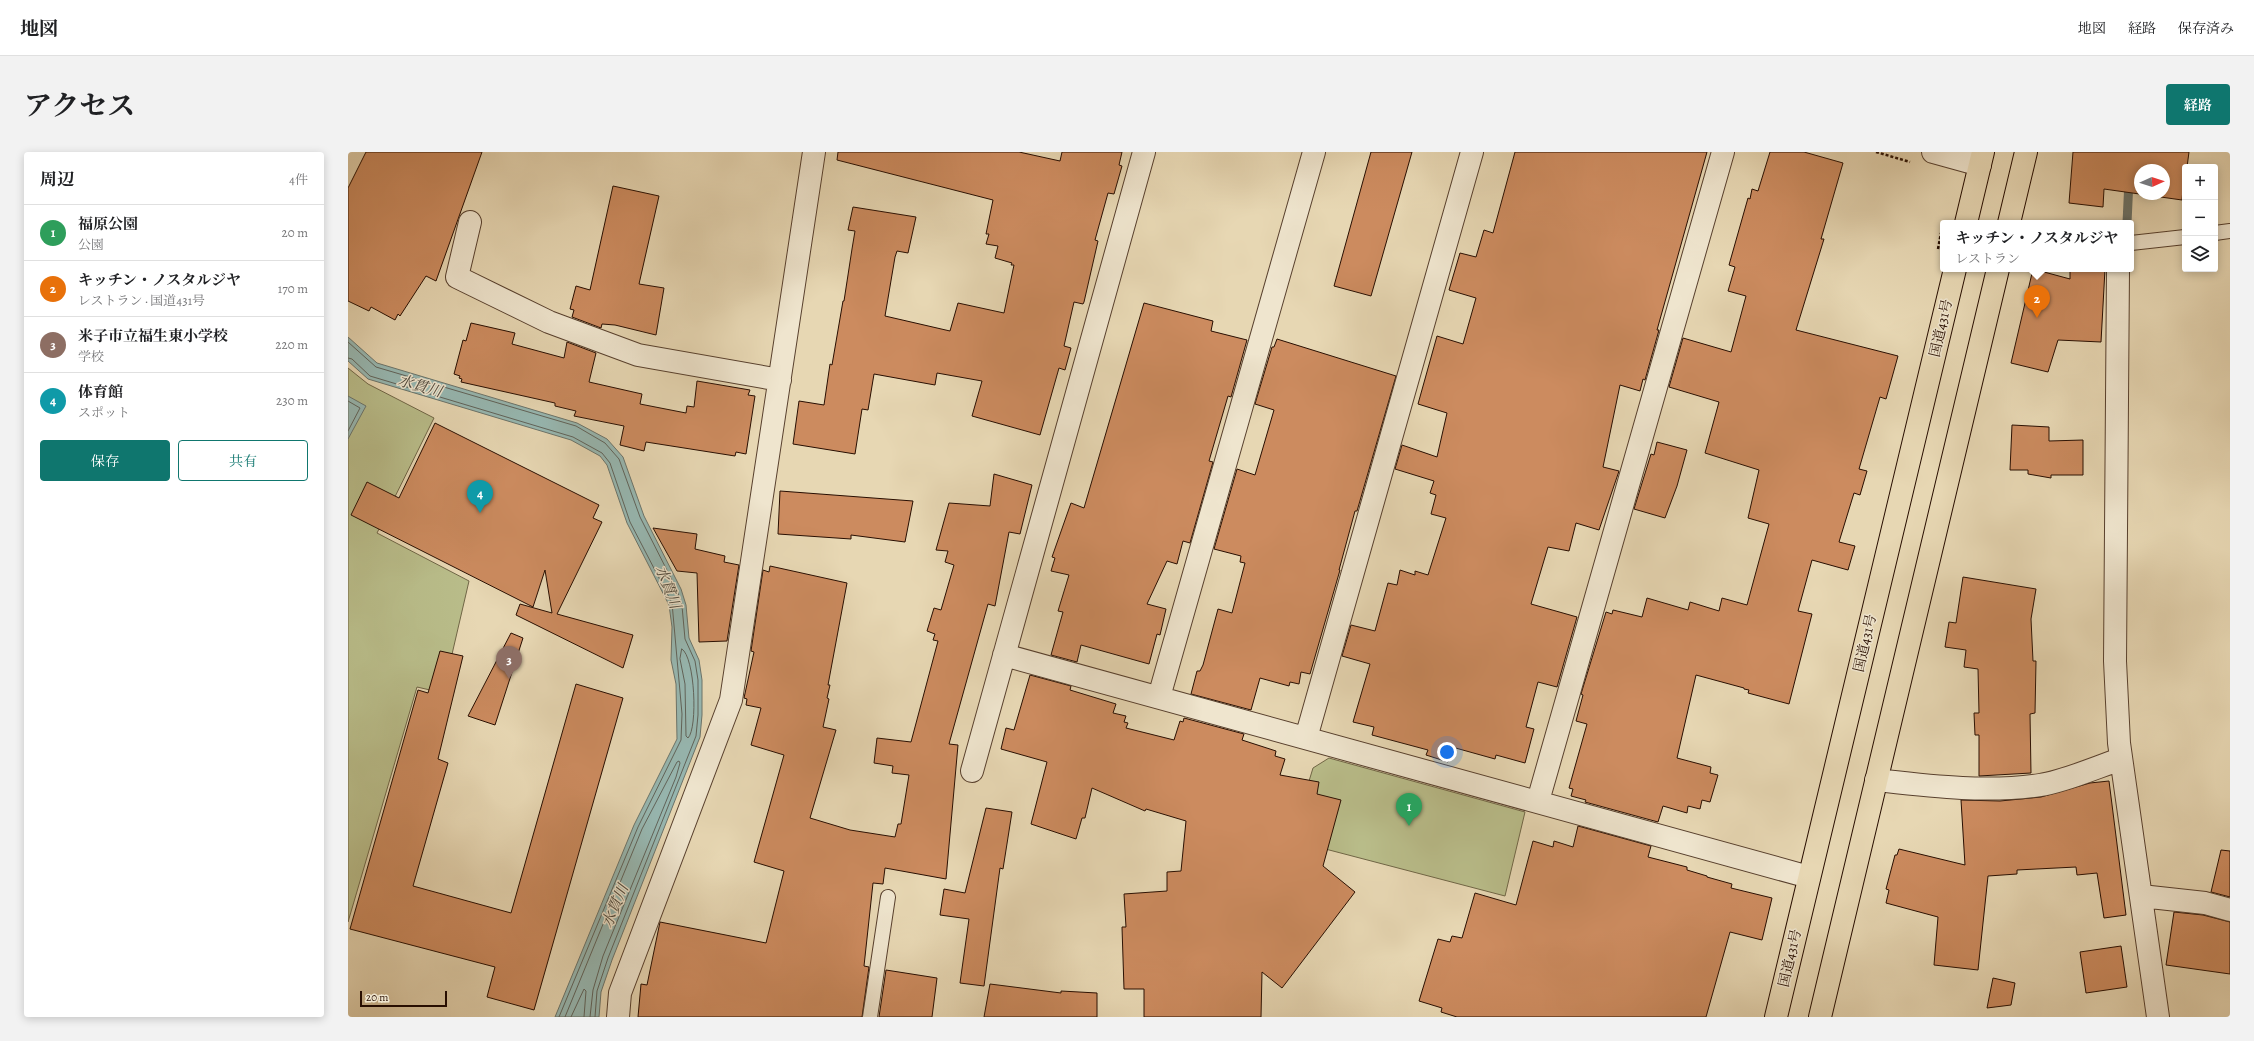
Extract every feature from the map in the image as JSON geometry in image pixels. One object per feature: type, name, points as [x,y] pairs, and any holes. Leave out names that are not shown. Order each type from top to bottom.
[{"type":"highway","points":[[2010,220],[2026,152]]},
{"type":"highway","points":[[1967,220],[1981,159]]},
{"type":"highway","name":"国道431号","points":[[1776,1017],[1954,272]]},
{"type":"highway","points":[[1820,1017],[1997,272]]},
{"type":"street","points":[[618,1017],[620,993],[730,700],[814,152]]},
{"type":"street","points":[[972,771],[1144,152]]},
{"type":"street","points":[[1159,697],[1314,152]]},
{"type":"street","points":[[1306,738],[1472,152]]},
{"type":"street","points":[[1538,801],[1723,152]]},
{"type":"street","points":[[1933,152],[1981,159]]},
{"type":"street","points":[[470,222],[457,277],[549,322],[638,355],[780,380]]},
{"type":"street","points":[[2118,272],[2115,661],[2121,759],[2158,1017]]},
{"type":"street","points":[[1004,655],[1538,801],[1809,877]]},
{"type":"street","points":[[1876,780],[1939,787],[2005,788],[2042,785],[2121,759]]},
{"type":"street","points":[[2141,896],[2205,902],[2230,910]]},
{"type":"lane","points":[[2218,233],[2230,231]]},
{"type":"lane","points":[[2134,243],[2182,237]]},
{"type":"lane","points":[[870,1017],[888,897]]},
{"type":"green space","points":[[348,368],[368,384],[434,418],[377,533],[469,581],[443,693],[417,687],[348,922]]},
{"type":"green space","points":[[1329,758],[1525,812],[1505,896],[1291,840],[1313,768]]},
{"type":"water","name":"水貫川","points":[[348,337],[377,363],[577,423],[607,439],[623,457],[644,516],[681,589],[686,605],[689,638],[699,660],[702,680],[702,715],[700,737],[612,960],[601,992],[599,1017],[555,1017],[634,825],[677,739],[676,684],[671,660],[672,627],[669,605],[627,523],[607,465],[600,456],[571,440],[368,379],[348,361]]},
{"type":"water","points":[[348,396],[366,406],[348,439]]},
{"type":"building","points":[[366,152],[482,152],[436,281],[426,276],[400,316],[398,314],[395,320],[371,307],[369,311],[348,301],[348,188]]},
{"type":"building","points":[[838,152],[1019,152],[1060,161],[1062,152],[1122,152],[1119,165],[1122,166],[1114,194],[1108,193],[1095,240],[1098,241],[1084,302],[1083,304],[1074,302],[1064,346],[1071,348],[1065,370],[1059,368],[1040,435],[972,416],[982,381],[937,373],[935,385],[874,374],[868,410],[862,409],[855,454],[793,444],[799,401],[824,405],[830,364],[832,365],[844,301],[855,231],[848,230],[853,207],[916,217],[908,253],[897,251],[895,257],[885,316],[950,331],[958,303],[1004,313],[1014,265],[995,258],[998,246],[986,244],[989,234],[986,234],[993,200],[837,160]]},
{"type":"building","points":[[1371,152],[1412,152],[1371,296],[1334,286]]},
{"type":"building","points":[[1515,152],[1707,152],[1657,330],[1659,330],[1645,380],[1643,379],[1640,391],[1620,385],[1603,467],[1619,471],[1599,530],[1576,523],[1569,551],[1548,547],[1531,604],[1577,617],[1557,687],[1538,682],[1526,727],[1534,729],[1525,763],[1496,755],[1495,759],[1452,747],[1448,762],[1426,755],[1428,750],[1372,735],[1374,727],[1353,722],[1370,664],[1342,656],[1351,625],[1375,631],[1388,583],[1397,585],[1400,570],[1415,575],[1415,571],[1428,575],[1446,518],[1431,514],[1436,495],[1430,493],[1434,481],[1395,469],[1402,445],[1437,457],[1447,413],[1418,404],[1437,336],[1463,344],[1476,298],[1449,290],[1460,253],[1476,257],[1484,230],[1493,233]]},
{"type":"building","points":[[1770,152],[1804,152],[1843,163],[1821,239],[1824,239],[1796,330],[1898,356],[1886,399],[1880,397],[1859,469],[1867,471],[1860,495],[1854,493],[1839,542],[1855,546],[1848,570],[1812,560],[1798,611],[1812,614],[1789,704],[1748,693],[1749,690],[1744,688],[1696,675],[1677,758],[1711,767],[1710,773],[1718,775],[1710,802],[1702,800],[1700,809],[1688,806],[1687,813],[1663,806],[1658,822],[1585,802],[1586,800],[1571,796],[1573,789],[1569,788],[1587,724],[1576,721],[1583,695],[1581,694],[1606,612],[1612,614],[1613,610],[1642,617],[1647,598],[1688,610],[1690,602],[1719,611],[1722,598],[1747,605],[1769,524],[1748,518],[1759,470],[1705,453],[1719,402],[1669,387],[1683,338],[1731,352],[1746,296],[1728,291],[1735,267],[1729,265],[1748,198],[1750,199],[1752,189],[1758,191]]},
{"type":"building","points":[[2073,152],[2189,152],[2187,164],[2182,164],[2182,200],[2170,198],[2170,164],[2134,164],[2134,193],[2104,189],[2103,207],[2069,203]]},
{"type":"building","points":[[613,186],[659,196],[639,284],[664,288],[656,335],[615,325],[602,324],[601,328],[572,317],[574,310],[570,309],[576,286],[590,290]]},
{"type":"building","points":[[2032,272],[2044,272],[2070,279],[2070,272],[2105,272],[2101,342],[2058,340],[2048,372],[2011,363]]},
{"type":"building","points":[[1144,303],[1213,321],[1211,331],[1247,340],[1231,397],[1228,396],[1209,461],[1213,462],[1190,543],[1183,541],[1177,564],[1167,561],[1147,604],[1166,609],[1160,635],[1157,634],[1149,664],[1081,645],[1077,662],[1051,655],[1063,612],[1058,611],[1069,575],[1051,571],[1055,558],[1052,557],[1071,503],[1084,508]]},
{"type":"building","points":[[471,323],[515,333],[512,344],[564,358],[567,342],[596,353],[589,382],[642,394],[640,404],[686,413],[687,406],[694,407],[697,381],[750,390],[748,395],[755,396],[746,454],[736,452],[735,456],[646,442],[644,451],[620,445],[624,426],[574,416],[576,411],[555,406],[555,403],[461,382],[462,379],[459,378],[460,376],[454,374],[463,340],[466,341]]},
{"type":"building","points":[[1277,339],[1396,376],[1357,511],[1355,511],[1340,570],[1310,674],[1301,672],[1299,684],[1290,682],[1289,686],[1260,678],[1251,710],[1191,694],[1197,671],[1200,671],[1203,665],[1218,609],[1232,613],[1245,563],[1240,562],[1241,556],[1214,549],[1237,469],[1255,475],[1274,410],[1255,404],[1272,347],[1274,347]]},
{"type":"building","points":[[435,423],[599,505],[593,518],[602,522],[557,614],[633,635],[623,668],[516,615],[520,604],[552,613],[545,570],[533,607],[351,515],[367,482],[399,498]]},
{"type":"building","points":[[2012,425],[2049,427],[2049,441],[2083,440],[2083,475],[2051,475],[2051,478],[2028,474],[2028,470],[2010,470]]},
{"type":"building","points":[[1657,442],[1687,450],[1677,486],[1665,518],[1634,509],[1651,454],[1654,455]]},
{"type":"building","points":[[994,474],[1032,485],[1020,534],[1009,532],[995,606],[988,604],[949,744],[958,745],[946,879],[885,868],[883,884],[873,883],[864,966],[869,967],[862,1017],[638,1017],[641,984],[647,985],[660,922],[766,943],[784,871],[754,862],[784,755],[751,745],[761,708],[746,705],[747,699],[744,698],[754,652],[751,651],[763,570],[769,572],[770,566],[847,583],[828,685],[830,685],[827,698],[829,699],[823,727],[836,730],[810,818],[850,830],[895,837],[898,824],[901,824],[909,775],[892,773],[893,766],[874,763],[877,738],[911,742],[938,641],[933,640],[935,634],[927,631],[934,608],[941,610],[954,565],[945,562],[948,551],[936,550],[949,503],[990,506]]},
{"type":"building","points":[[780,491],[913,501],[905,542],[851,535],[851,539],[778,534]]},
{"type":"building","points":[[653,528],[697,534],[695,549],[725,556],[724,562],[739,565],[727,641],[699,642],[697,573],[677,571]]},
{"type":"building","points":[[1963,577],[2036,589],[2031,619],[2033,661],[2036,661],[2035,713],[2030,714],[2031,773],[1979,776],[1979,735],[1975,735],[1974,713],[1979,713],[1978,669],[1964,667],[1966,650],[1945,647],[1949,622],[1956,623]]},
{"type":"building","points":[[511,633],[523,638],[495,725],[468,716]]},
{"type":"building","points":[[440,651],[463,656],[438,759],[448,763],[413,886],[511,913],[576,684],[623,698],[534,1010],[487,997],[495,967],[350,929],[418,690],[428,693]]},
{"type":"building","points":[[1030,675],[1071,686],[1070,690],[1116,704],[1113,713],[1126,716],[1124,722],[1128,723],[1126,728],[1174,740],[1180,721],[1183,722],[1184,718],[1244,734],[1242,740],[1276,751],[1275,756],[1285,759],[1280,775],[1319,782],[1317,794],[1341,800],[1323,866],[1355,892],[1282,988],[1262,972],[1261,1017],[1144,1017],[1144,989],[1124,989],[1122,927],[1126,927],[1124,894],[1167,891],[1167,872],[1181,871],[1186,821],[1146,809],[1145,811],[1092,788],[1085,818],[1082,818],[1076,839],[1031,824],[1047,762],[1001,749],[1006,728],[1014,730]]},
{"type":"building","points":[[2109,781],[2126,915],[2104,918],[2097,873],[2077,875],[2076,867],[2017,870],[2017,874],[1988,876],[1978,970],[1934,965],[1938,917],[1886,903],[1889,890],[1886,889],[1895,855],[1897,855],[1899,849],[1965,865],[1961,800],[2000,801],[2041,797],[2090,783]]},
{"type":"building","points":[[986,808],[1012,812],[1003,869],[1000,868],[984,986],[960,983],[969,919],[940,915],[944,889],[965,893]]},
{"type":"building","points":[[1578,826],[1651,846],[1648,857],[1687,867],[1687,870],[1732,884],[1731,888],[1772,898],[1762,940],[1730,932],[1706,1017],[1457,1017],[1441,1012],[1442,1008],[1419,1001],[1438,939],[1450,942],[1452,936],[1462,938],[1475,893],[1516,905],[1533,841],[1553,847],[1554,841],[1573,847]]},
{"type":"building","points":[[2221,850],[2230,851],[2230,897],[2211,892]]},
{"type":"building","points":[[2174,912],[2203,915],[2230,922],[2230,974],[2166,965]]},
{"type":"building","points":[[2121,946],[2127,987],[2086,993],[2080,952]]},
{"type":"building","points":[[886,970],[937,978],[932,1017],[879,1017]]},
{"type":"building","points":[[1993,978],[2015,983],[2011,1005],[1987,1008]]},
{"type":"building","points":[[990,984],[1061,993],[1061,991],[1097,993],[1097,1017],[984,1017]]},
{"type":"waterway","points":[[2127,220],[2129,180]]},
{"type":"place","name":"キッチン・ノスタルジヤ","points":[[2037,318]]},
{"type":"place","name":"体育館","points":[[480,513]]},
{"type":"place","name":"米子市立福生東小学校","points":[[509,679]]},
{"type":"place","name":"福原公園","points":[[1409,826]]}]
